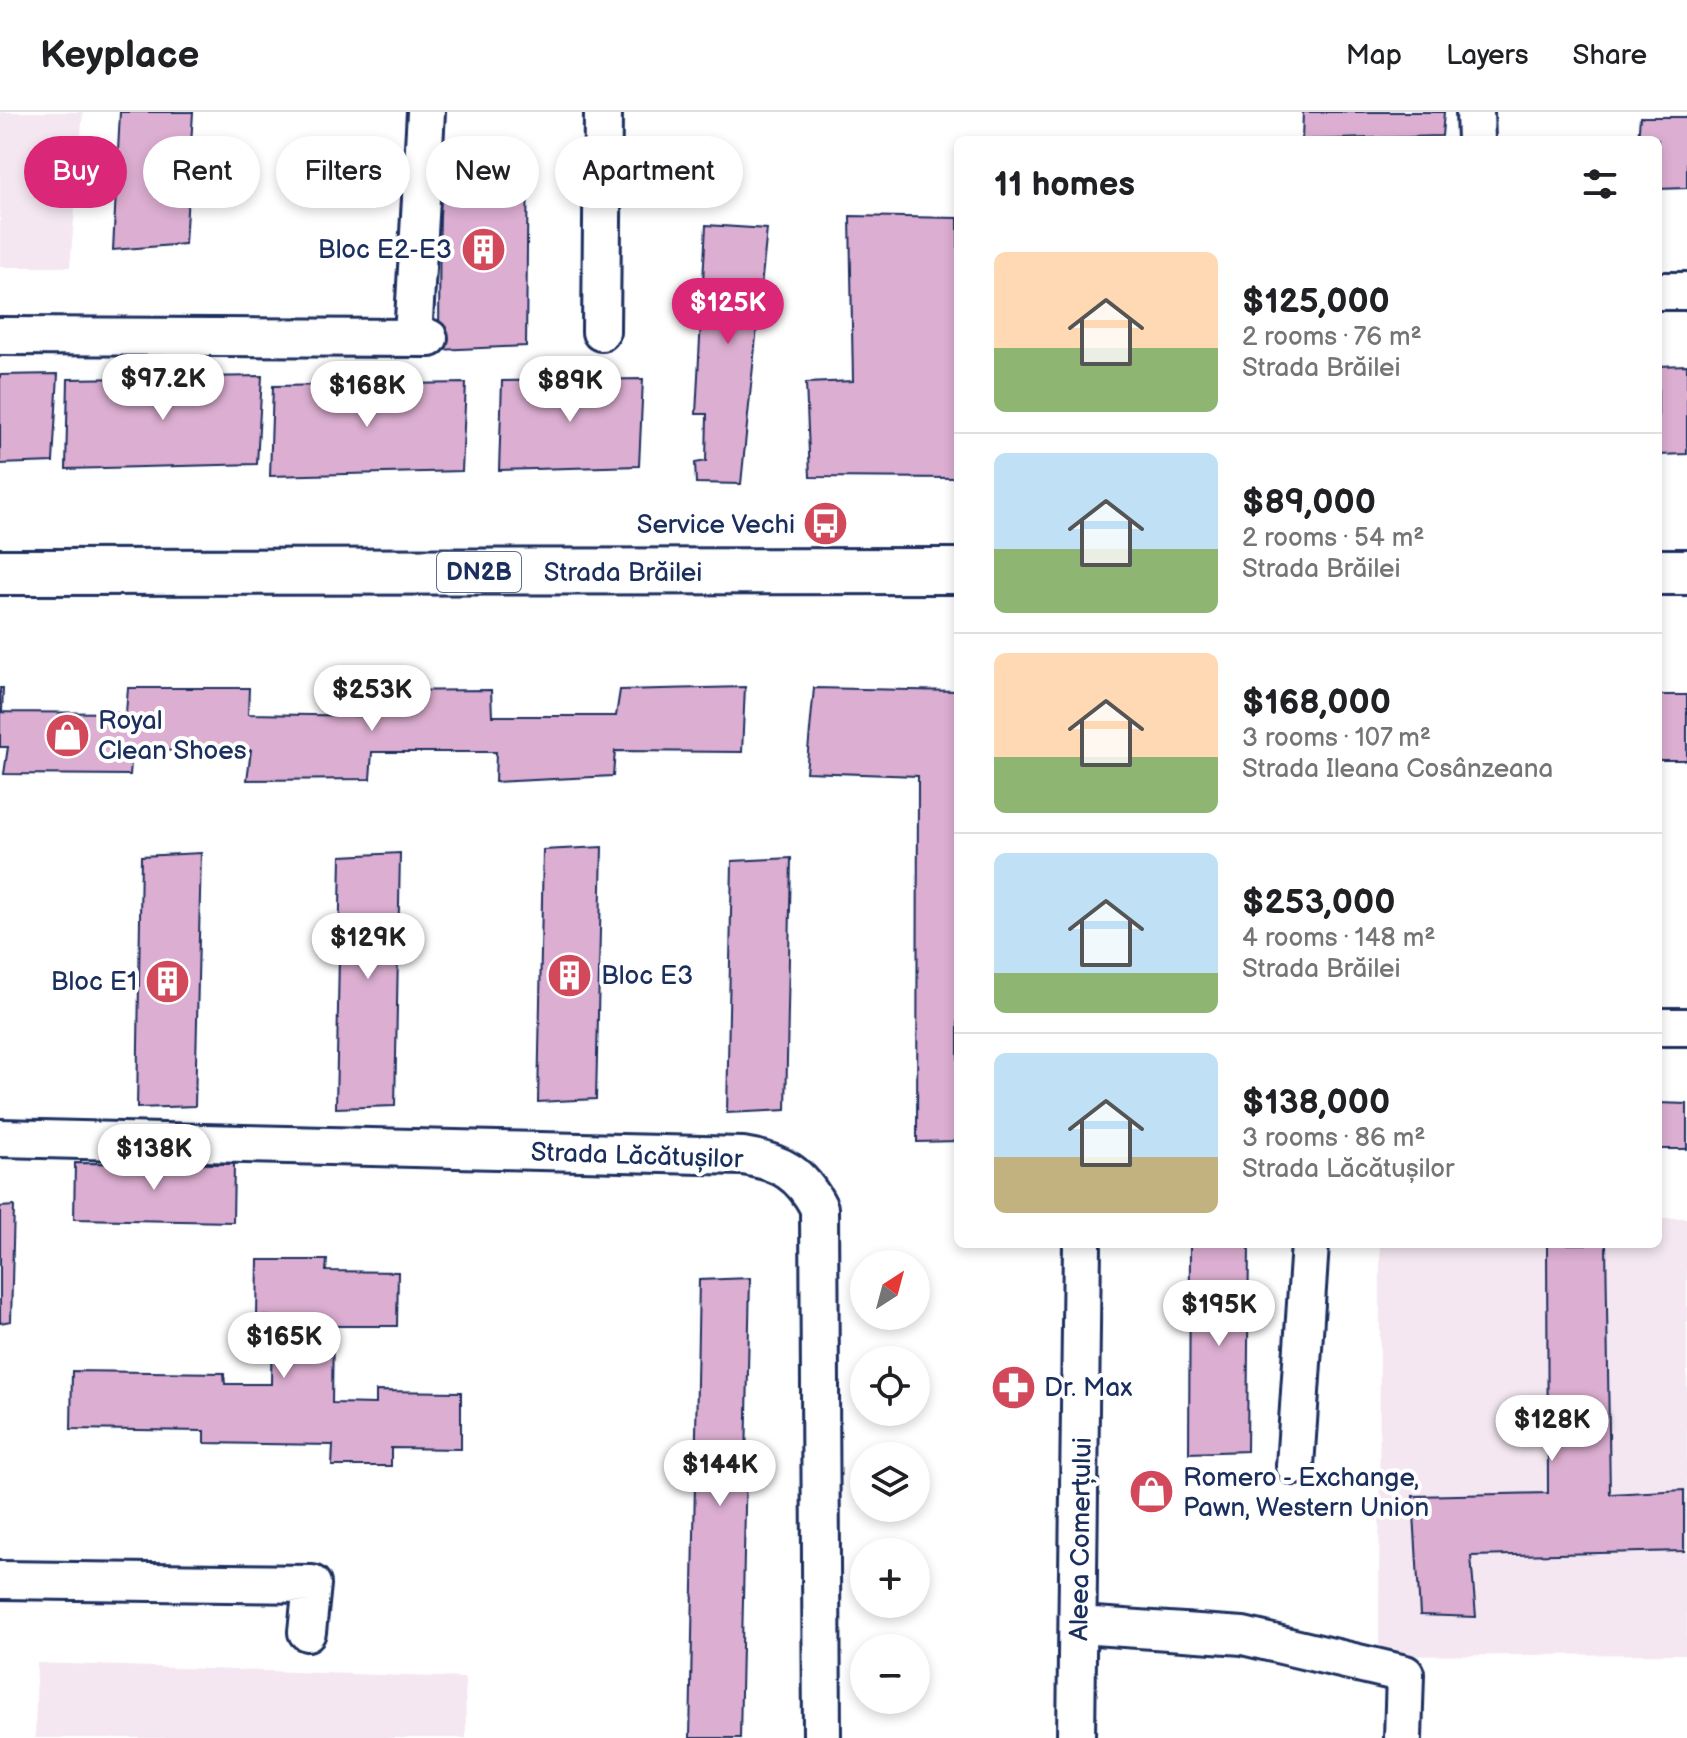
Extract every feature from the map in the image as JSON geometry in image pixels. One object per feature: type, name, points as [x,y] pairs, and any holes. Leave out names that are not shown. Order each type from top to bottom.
[{"type":"main road","name":"Strada Brăilei","points":[[0,572],[954,571]]},
{"type":"main road","points":[[1662,572],[1687,572]]},
{"type":"street","points":[[0,336],[421,338],[426,112]]},
{"type":"street","points":[[601,332],[603,112]]},
{"type":"street","points":[[1475,112],[1476,136]]},
{"type":"street","points":[[1662,291],[1687,291]]},
{"type":"street","points":[[1662,1027],[1687,1027]]},
{"type":"street","name":"Strada Lăcătușilor","points":[[0,1138],[743,1156],[771,1160],[793,1173],[810,1190],[819,1208],[822,1738]]},
{"type":"street","name":"Aleea Comerțului","points":[[1076,1738],[1082,1248]]},
{"type":"street","points":[[1295,1466],[1310,1248]]},
{"type":"street","points":[[0,1580],[312,1584],[307,1632]]},
{"type":"street","points":[[1079,1625],[1243,1636],[1405,1674],[1403,1738]]},
{"type":"shaded area","points":[[0,112],[83,112],[81,136],[24,136],[24,208],[75,208],[70,267],[0,267]]},
{"type":"shaded area","points":[[1662,1218],[1687,1218],[1687,1654],[1379,1656],[1380,1248],[1662,1248]]},
{"type":"shaded area","points":[[37,1663],[465,1678],[466,1738],[35,1738]]},
{"type":"building","points":[[120,112],[193,112],[192,136],[143,136],[143,208],[187,208],[185,244],[113,250],[115,208],[127,208],[127,136],[119,136]]},
{"type":"building","points":[[1303,112],[1444,112],[1442,136],[1302,136]]},
{"type":"building","points":[[1640,117],[1687,117],[1687,188],[1662,189],[1662,136],[1638,136]]},
{"type":"building","name":"Bloc E2-E3","points":[[440,208],[527,208],[526,346],[439,350]]},
{"type":"building","points":[[850,216],[954,218],[954,478],[810,477],[806,383],[853,381]]},
{"type":"building","points":[[706,225],[767,229],[741,484],[696,483],[695,463],[706,461],[707,414],[696,414]]},
{"type":"building","points":[[1687,365],[1687,454],[1662,455],[1662,366]]},
{"type":"building","points":[[58,374],[53,462],[0,464],[0,375]]},
{"type":"building","points":[[262,376],[257,464],[66,469],[68,379]]},
{"type":"building","points":[[643,379],[639,466],[499,470],[502,381]]},
{"type":"building","points":[[466,383],[462,471],[270,476],[273,386]]},
{"type":"building","points":[[745,687],[742,752],[615,751],[613,776],[495,782],[496,752],[372,752],[370,779],[247,780],[251,750],[132,751],[130,775],[4,774],[8,747],[0,747],[0,688],[3,688],[2,712],[126,713],[128,688],[249,688],[248,714],[373,716],[375,691],[491,690],[492,716],[616,716],[620,690]]},
{"type":"building","points":[[814,688],[954,691],[954,1141],[917,1142],[918,776],[806,772]]},
{"type":"building","points":[[1662,695],[1687,695],[1687,760],[1662,760]]},
{"type":"building","name":"Bloc E3","points":[[602,847],[596,1099],[538,1102],[543,850]]},
{"type":"building","name":"Bloc E1","points":[[201,853],[195,1106],[137,1108],[141,856]]},
{"type":"building","points":[[400,853],[395,1106],[336,1108],[341,856]]},
{"type":"building","points":[[791,858],[786,1110],[727,1113],[732,861]]},
{"type":"building","points":[[1662,1103],[1687,1104],[1687,1149],[1662,1149]]},
{"type":"building","points":[[75,1163],[234,1164],[233,1222],[74,1219]]},
{"type":"building","points":[[14,1206],[11,1321],[0,1323],[0,1207]]},
{"type":"building","points":[[1190,1248],[1249,1248],[1247,1451],[1189,1453]]},
{"type":"building","points":[[1547,1248],[1606,1248],[1610,1494],[1684,1490],[1684,1551],[1471,1556],[1476,1617],[1420,1615],[1413,1496],[1548,1493]]},
{"type":"building","points":[[258,1260],[327,1260],[326,1271],[398,1272],[397,1326],[333,1326],[332,1403],[376,1404],[376,1391],[461,1392],[461,1449],[391,1448],[391,1466],[332,1466],[333,1445],[204,1443],[204,1431],[71,1429],[72,1371],[224,1373],[225,1384],[271,1384],[272,1317],[257,1316]]},
{"type":"building","points":[[750,1278],[740,1738],[690,1738],[699,1280]]},
{"type":"place","name":"Bloc E2-E3","points":[[483,249]]},
{"type":"place","name":"Service Vechi","points":[[826,524]]},
{"type":"place","name":"Royal Clean Shoes","points":[[67,735]]},
{"type":"place","name":"Bloc E3","points":[[570,975]]},
{"type":"place","name":"Bloc E1","points":[[168,981]]},
{"type":"place","name":"Dr. Max","points":[[1013,1387]]},
{"type":"place","name":"Romero - Exchange, Pawn, Western Union","points":[[1152,1492]]}]
